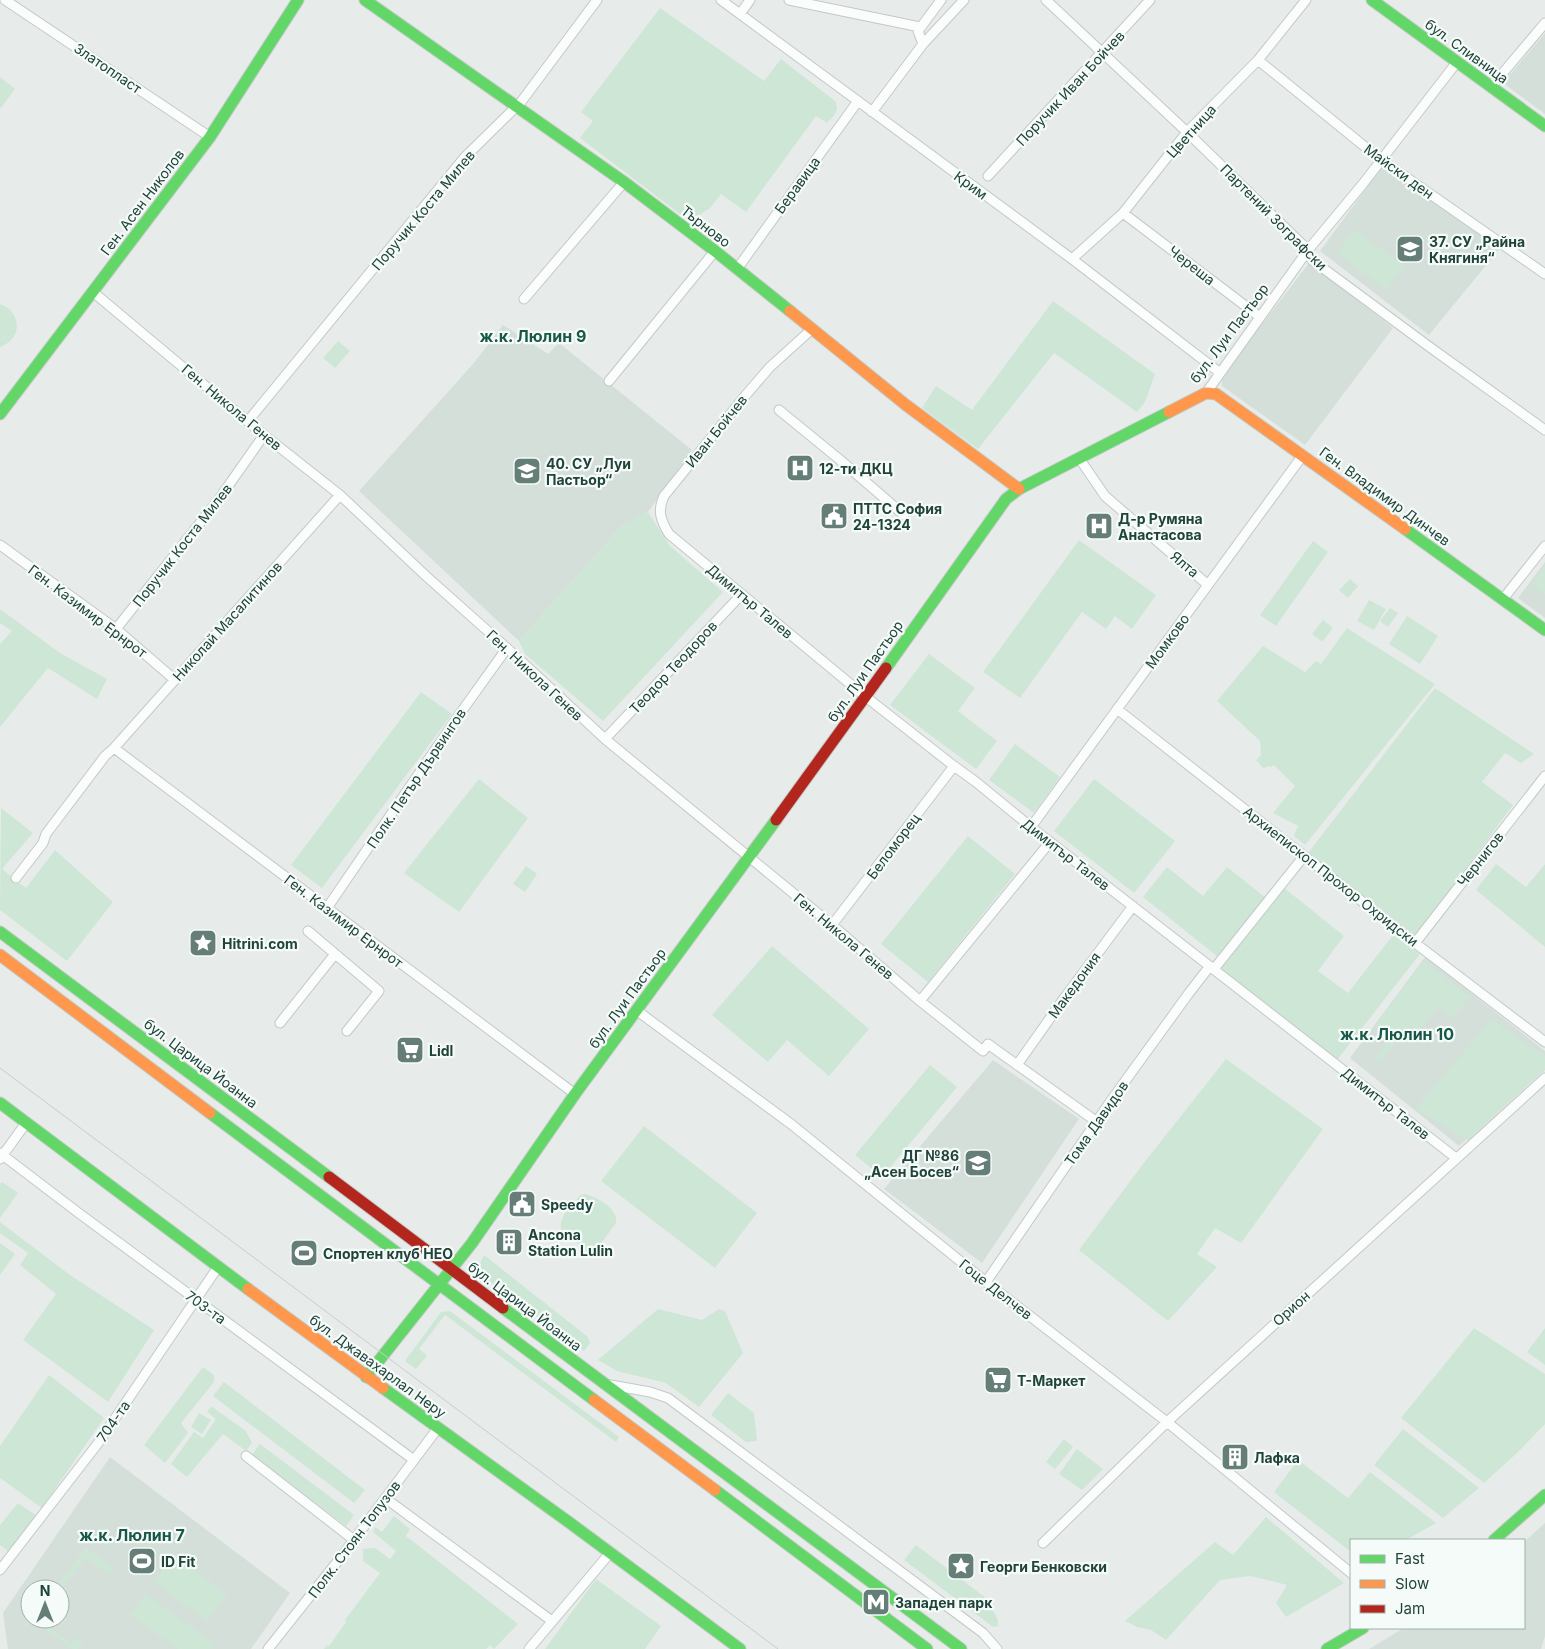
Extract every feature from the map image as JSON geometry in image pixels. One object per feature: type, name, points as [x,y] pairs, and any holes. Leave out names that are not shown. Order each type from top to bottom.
[{"type":"street","name":"Златопласт","points":[[6,0],[210,137]]},
{"type":"street","name":"Ген. Асен Николов","points":[[2,407],[93,292],[210,137],[298,0]]},
{"type":"street","name":"Търново","points":[[365,0],[624,182],[715,251],[906,405],[1019,489]]},
{"type":"street","name":"Поручик Коста Милев","points":[[248,421],[464,158],[516,107],[597,0]]},
{"type":"street","name":"Крим","points":[[721,0],[1072,259],[1219,372]]},
{"type":"street","points":[[740,14],[750,0]]},
{"type":"street","points":[[789,0],[920,27]]},
{"type":"street","points":[[923,44],[919,38],[918,31],[941,0]]},
{"type":"street","name":"Партений Зографски","points":[[1046,0],[1187,132],[1308,250],[1312,260],[1545,430]]},
{"type":"street","name":"Поручик Иван Бойчев","points":[[988,176],[1103,54],[1150,0]]},
{"type":"street","name":"Цветница","points":[[1072,259],[1123,213],[1187,132],[1258,60],[1306,0]]},
{"type":"street","name":"бул. Сливница","points":[[1372,0],[1545,126]]},
{"type":"street","points":[[872,112],[923,44],[961,1]]},
{"type":"street","points":[[1491,87],[1545,23]]},
{"type":"street","name":"Майски ден","points":[[1258,60],[1380,160],[1545,274]]},
{"type":"street","name":"бул. Луи Пастьор","points":[[366,1376],[475,1238],[575,1094],[866,697],[1006,499],[1019,489],[1206,393],[1219,372],[1308,250],[1362,185],[1457,62]]},
{"type":"street","name":"Беравица","points":[[737,269],[858,101]]},
{"type":"street","points":[[524,300],[624,182]]},
{"type":"street","name":"Череша","points":[[1123,213],[1260,317]]},
{"type":"street","points":[[608,381],[715,251]]},
{"type":"street","name":"Ген. Никола Генев","points":[[93,292],[264,435],[340,495],[604,739],[832,925],[920,1001],[986,1048],[1017,1065],[1097,1122]]},
{"type":"street","name":"Иван Бойчев","points":[[682,545],[670,534],[660,517],[661,503],[664,496],[770,367],[812,329]]},
{"type":"street","name":"Ген. Владимир Динчев","points":[[1206,393],[1216,394],[1226,400],[1545,630]]},
{"type":"street","points":[[779,410],[904,515]]},
{"type":"street","name":"Поручик Коста Милев","points":[[116,629],[219,499],[264,435]]},
{"type":"street","name":"Момково","points":[[1031,827],[1303,455]]},
{"type":"street","name":"Ялта","points":[[1079,458],[1104,496],[1208,584]]},
{"type":"street","name":"Николай Масалитинов","points":[[16,878],[42,843],[46,834],[105,756],[340,495]]},
{"type":"street","name":"Ген. Казимир Ернрот","points":[[0,545],[116,629],[175,680]]},
{"type":"street","name":"Димитър Талев","points":[[682,545],[866,697],[1456,1158]]},
{"type":"street","points":[[1503,599],[1545,546]]},
{"type":"street","name":"Теодор Теодоров","points":[[604,739],[742,594]]},
{"type":"street","name":"Полк. Петър Дървингов","points":[[327,908],[507,648]]},
{"type":"street","name":"Архиепископ Прохор Охридски","points":[[1117,709],[1415,943],[1545,1042]]},
{"type":"street","name":"Ген. Казимир Ернрот","points":[[114,748],[575,1094]]},
{"type":"street","name":"Беломорец","points":[[832,925],[954,766]]},
{"type":"street","name":"Чернигов","points":[[1415,943],[1545,776]]},
{"type":"street","points":[[920,1001],[1050,842]]},
{"type":"street","name":"Тома Давидов","points":[[986,1282],[1189,993],[1212,968],[1304,856]]},
{"type":"street","name":"Македония","points":[[1017,1065],[1133,906]]},
{"type":"street","points":[[308,931],[379,991],[347,1031]]},
{"type":"street","name":"бул. Царица Йоанна","points":[[0,932],[961,1649]]},
{"type":"street","points":[[280,1023],[335,954]]},
{"type":"street","points":[[0,955],[927,1649]]},
{"type":"street","name":"Гоце Делчев","points":[[636,1010],[791,1124],[986,1282],[1167,1422],[1350,1572]]},
{"type":"street","name":"Орион","points":[[1043,1543],[1167,1422],[1545,1078]]},
{"type":"street","name":"бул. Джавахарлал Неру","points":[[0,1103],[218,1267],[740,1649]]},
{"type":"street","points":[[1,1156],[26,1123]]},
{"type":"street","name":"703-та","points":[[1,1156],[414,1460]]},
{"type":"street","name":"704-та","points":[[0,1570],[99,1442],[218,1267]]},
{"type":"street","points":[[606,1384],[650,1392],[668,1398],[983,1633],[997,1649]]},
{"type":"street","name":"Полк. Стоян Топузов","points":[[268,1649],[354,1540],[438,1428]]},
{"type":"street","points":[[246,1456],[354,1540]]},
{"type":"street","points":[[1495,1539],[1545,1495]]},
{"type":"street","points":[[385,1498],[552,1621]]},
{"type":"street","points":[[529,1649],[610,1553]]},
{"type":"street","points":[[1327,1649],[1361,1629]]},
{"type":"shaded area","points":[[1545,33],[1545,114],[1503,83]]},
{"type":"shaded area","name":"37. СУ „Райна Княгиня“","points":[[1382,167],[1501,247],[1429,335],[1320,251]]},
{"type":"shaded area","points":[[1309,263],[1393,328],[1305,445],[1222,386],[1222,376]]},
{"type":"shaded area","name":"40. СУ „Луи Пастьор“","points":[[503,325],[548,354],[559,343],[692,450],[648,512],[622,526],[519,641],[359,491],[473,364]]},
{"type":"shaded area","points":[[1545,562],[1545,618],[1518,598]]},
{"type":"shaded area","points":[[1425,957],[1545,1051],[1545,1070],[1459,1146],[1350,1058]]},
{"type":"shaded area","name":"ДГ №86 „Асен Босев“","points":[[993,1060],[1079,1119],[982,1263],[884,1189]]},
{"type":"shaded area","points":[[110,1457],[290,1593],[251,1649],[8,1649],[3,1613],[20,1588],[20,1629],[70,1629],[70,1579],[26,1579]]},
{"type":"shaded area","points":[[1545,1523],[1545,1636],[1541,1649],[1369,1649],[1402,1629],[1525,1629],[1525,1541]]},
{"type":"green space","points":[[660,8],[764,81],[781,59],[835,101],[837,111],[834,116],[827,123],[816,116],[746,212],[721,194],[710,208],[699,215],[693,224],[580,138],[593,121],[581,112]]},
{"type":"green space","points":[[0,77],[15,89],[0,109]]},
{"type":"green space","points":[[1354,230],[1404,266],[1387,290],[1337,253]]},
{"type":"green space","points":[[1053,301],[1155,374],[1145,402],[1137,412],[1054,353],[978,449],[922,408],[936,386],[972,410]]},
{"type":"green space","points":[[0,304],[13,313],[17,326],[13,338],[0,347]]},
{"type":"green space","points":[[338,341],[350,351],[335,368],[323,358]]},
{"type":"green space","points":[[648,512],[670,546],[723,592],[603,721],[525,654],[519,641],[622,526]]},
{"type":"green space","points":[[1079,540],[1156,595],[1132,629],[1115,616],[1106,629],[1082,612],[1020,698],[983,672]]},
{"type":"green space","points":[[1313,541],[1328,552],[1276,626],[1260,615]]},
{"type":"green space","points":[[1545,566],[1545,594],[1532,584]]},
{"type":"green space","points":[[1350,579],[1358,586],[1348,598],[1339,590]]},
{"type":"green space","points":[[1369,600],[1386,609],[1374,630],[1357,621]]},
{"type":"green space","points":[[1390,608],[1398,613],[1388,627],[1380,621]]},
{"type":"green space","points":[[0,609],[60,653],[107,679],[97,699],[48,668],[0,727],[0,644],[12,631],[0,623]]},
{"type":"green space","points":[[1407,616],[1438,636],[1420,664],[1389,644]]},
{"type":"green space","points":[[1323,620],[1333,628],[1322,642],[1312,634]]},
{"type":"green space","points":[[1347,628],[1435,684],[1305,845],[1294,836],[1298,826],[1273,813],[1295,786],[1273,765],[1271,767],[1267,766],[1264,769],[1256,760],[1261,755],[1260,741],[1217,701],[1263,646],[1305,672],[1316,661],[1321,664]]},
{"type":"green space","points":[[929,654],[975,688],[958,711],[997,741],[976,769],[890,705]]},
{"type":"green space","points":[[1435,688],[1534,754],[1521,763],[1505,753],[1482,782],[1513,805],[1416,936],[1308,853]]},
{"type":"green space","points":[[421,692],[452,714],[322,888],[291,865]]},
{"type":"green space","points":[[1015,744],[1060,777],[1034,813],[989,780]]},
{"type":"green space","points":[[479,779],[528,818],[459,912],[404,873]]},
{"type":"green space","points":[[1094,779],[1175,841],[1134,893],[1054,831]]},
{"type":"green space","points":[[1,808],[33,833],[2,869],[26,888],[55,850],[113,902],[67,961],[0,910]]},
{"type":"green space","points":[[968,836],[1015,874],[928,982],[881,944]]},
{"type":"green space","points":[[1496,864],[1526,887],[1545,864],[1545,947],[1476,890]]},
{"type":"green space","points":[[526,866],[537,874],[525,892],[513,884]]},
{"type":"green space","points":[[1167,867],[1203,896],[1227,867],[1266,898],[1218,957],[1143,897]]},
{"type":"green space","points":[[1283,887],[1344,936],[1318,971],[1348,993],[1393,935],[1420,954],[1337,1060],[1219,968]]},
{"type":"green space","points":[[772,946],[869,1029],[829,1076],[787,1040],[768,1062],[712,1015]]},
{"type":"green space","points":[[1424,961],[1470,997],[1453,1018],[1438,1007],[1418,1031],[1410,1025],[1381,1062],[1375,1058],[1391,1037],[1375,1024]]},
{"type":"green space","points":[[1492,1019],[1545,1057],[1545,1069],[1468,1140],[1416,1109]]},
{"type":"green space","points":[[1226,1059],[1323,1129],[1241,1243],[1215,1228],[1197,1254],[1217,1267],[1168,1321],[1079,1250],[1143,1164]]},
{"type":"green space","points":[[930,1065],[957,1087],[882,1177],[855,1155]]},
{"type":"green space","points":[[644,1126],[757,1213],[715,1268],[601,1181]]},
{"type":"green space","points":[[2,1182],[18,1193],[0,1218],[0,1184]]},
{"type":"green space","points":[[585,1194],[606,1204],[611,1208],[616,1218],[616,1223],[597,1249],[591,1253],[586,1251],[561,1229],[562,1220],[567,1211],[580,1195]]},
{"type":"green space","points":[[0,1222],[70,1275],[154,1330],[108,1402],[23,1340],[56,1294],[20,1265],[28,1253],[0,1233]]},
{"type":"green space","points":[[0,1243],[15,1254],[0,1275]]},
{"type":"green space","points":[[484,1255],[588,1337],[590,1343],[584,1351],[483,1277],[479,1265]]},
{"type":"green space","points":[[658,1309],[702,1320],[719,1309],[725,1311],[743,1353],[699,1407],[666,1383],[617,1371],[598,1360]]},
{"type":"green space","points":[[450,1311],[619,1437],[616,1442],[445,1315],[419,1349],[427,1356],[416,1369],[405,1361],[441,1312]]},
{"type":"green space","points":[[1474,1328],[1545,1374],[1545,1424],[1484,1483],[1401,1418]]},
{"type":"green space","points":[[1545,1328],[1545,1365],[1527,1352]]},
{"type":"green space","points":[[203,1367],[214,1375],[214,1382],[181,1423],[188,1433],[165,1463],[144,1445]]},
{"type":"green space","points":[[49,1375],[104,1418],[42,1508],[0,1478],[0,1446]]},
{"type":"green space","points":[[224,1382],[365,1490],[354,1503],[213,1396]]},
{"type":"green space","points":[[728,1393],[754,1413],[757,1441],[746,1442],[711,1415]]},
{"type":"green space","points":[[211,1406],[246,1431],[252,1443],[246,1451],[223,1434],[187,1477],[171,1464],[194,1432],[203,1438],[216,1419],[207,1412]]},
{"type":"green space","points":[[199,1413],[211,1420],[202,1434],[191,1427]]},
{"type":"green space","points":[[1403,1429],[1479,1488],[1443,1518],[1374,1465]]},
{"type":"green space","points":[[1064,1439],[1073,1447],[1055,1469],[1046,1462]]},
{"type":"green space","points":[[260,1444],[354,1515],[346,1526],[252,1455]]},
{"type":"green space","points":[[1077,1449],[1103,1469],[1082,1490],[1059,1474]]},
{"type":"green space","points":[[1298,1460],[1348,1498],[1370,1472],[1436,1523],[1408,1539],[1350,1539],[1350,1551],[1274,1492]]},
{"type":"green space","points":[[18,1503],[37,1516],[8,1551],[0,1545],[0,1525]]},
{"type":"green space","points":[[394,1516],[410,1529],[406,1536],[518,1624],[494,1649],[490,1645],[486,1649],[324,1649],[327,1645],[329,1646],[346,1622],[345,1620],[380,1573],[363,1561],[363,1549],[375,1548],[390,1559],[396,1551],[373,1532],[375,1527],[382,1532]]},
{"type":"green space","points":[[1266,1517],[1344,1583],[1286,1617],[1276,1603],[1287,1585],[1250,1576],[1220,1580],[1166,1640],[1151,1630],[1137,1627],[1125,1621],[1215,1542],[1233,1555]]},
{"type":"green space","points":[[916,1545],[986,1598],[998,1620],[998,1626],[993,1627],[904,1560]]},
{"type":"green space","points":[[86,1547],[114,1568],[109,1575],[85,1558],[70,1579],[62,1579]]},
{"type":"green space","points":[[173,1555],[227,1594],[207,1621],[154,1582]]},
{"type":"green space","points":[[596,1579],[661,1626],[645,1649],[545,1649]]},
{"type":"green space","points":[[145,1594],[215,1644],[211,1649],[178,1649],[130,1615]]},
{"type":"green space","points":[[51,1629],[72,1643],[76,1637],[83,1642],[78,1649],[72,1649],[46,1630]]},
{"type":"tram line","points":[[0,1068],[778,1649]]},
{"type":"traffic: fast","points":[[0,414],[210,137],[298,0]]},
{"type":"traffic: fast","points":[[365,0],[624,182],[790,311]]},
{"type":"traffic: fast","points":[[1372,0],[1545,126]]},
{"type":"traffic: fast","points":[[886,668],[1006,499],[1019,489],[1169,412]]},
{"type":"traffic: fast","points":[[1405,529],[1545,630]]},
{"type":"traffic: fast","points":[[366,1377],[472,1243],[575,1094],[776,820]]},
{"type":"traffic: fast","points":[[0,932],[329,1177]]},
{"type":"traffic: fast","points":[[0,1103],[248,1289]]},
{"type":"traffic: fast","points":[[210,1113],[594,1400]]},
{"type":"traffic: fast","points":[[503,1308],[961,1649]]},
{"type":"traffic: fast","points":[[383,1388],[740,1649]]},
{"type":"traffic: fast","points":[[715,1490],[927,1649]]},
{"type":"traffic: fast","points":[[1495,1539],[1545,1495]]},
{"type":"traffic: fast","points":[[1327,1649],[1361,1629]]},
{"type":"traffic: slow","points":[[790,311],[906,405],[1019,489]]},
{"type":"traffic: slow","points":[[1169,412],[1206,393],[1216,394],[1405,529]]},
{"type":"traffic: slow","points":[[0,955],[210,1113]]},
{"type":"traffic: slow","points":[[248,1289],[383,1388]]},
{"type":"traffic: slow","points":[[594,1400],[715,1490]]},
{"type":"traffic: jam","points":[[776,820],[886,668]]},
{"type":"traffic: jam","points":[[329,1177],[503,1308]]},
{"type":"place","name":"37. СУ „Райна Княгиня“","points":[[1410,249]]},
{"type":"place","name":"12-ти ДКЦ","points":[[800,468]]},
{"type":"place","name":"40. СУ „Луи Пастьор“","points":[[527,471]]},
{"type":"place","name":"ПТТС София 24-1324","points":[[834,516]]},
{"type":"place","name":"Д-р Румяна Анастасова","points":[[1099,526]]},
{"type":"place","name":"Hitrini.com","points":[[203,943]]},
{"type":"place","name":"Lidl","points":[[410,1050]]},
{"type":"place","name":"ДГ №86 „Асен Босев“","points":[[978,1163]]},
{"type":"place","name":"Speedy","points":[[522,1204]]},
{"type":"place","name":"Ancona Station Lulin","points":[[509,1242]]},
{"type":"place","name":"Спортен клуб НЕО","points":[[304,1253]]},
{"type":"place","name":"Т-Маркет","points":[[998,1380]]},
{"type":"place","name":"Лафка","points":[[1235,1457]]},
{"type":"place","name":"ID Fit","points":[[142,1561]]},
{"type":"place","name":"Георги Бенковски","points":[[961,1566]]},
{"type":"place","name":"Западен парк","points":[[876,1602]]},
{"type":"district","name":"ж.к. Люлин 9","points":[[533,336]]},
{"type":"district","name":"ж.к. Люлин 10","points":[[1397,1034]]},
{"type":"district","name":"ж.к. Люлин 7","points":[[132,1535]]}]
